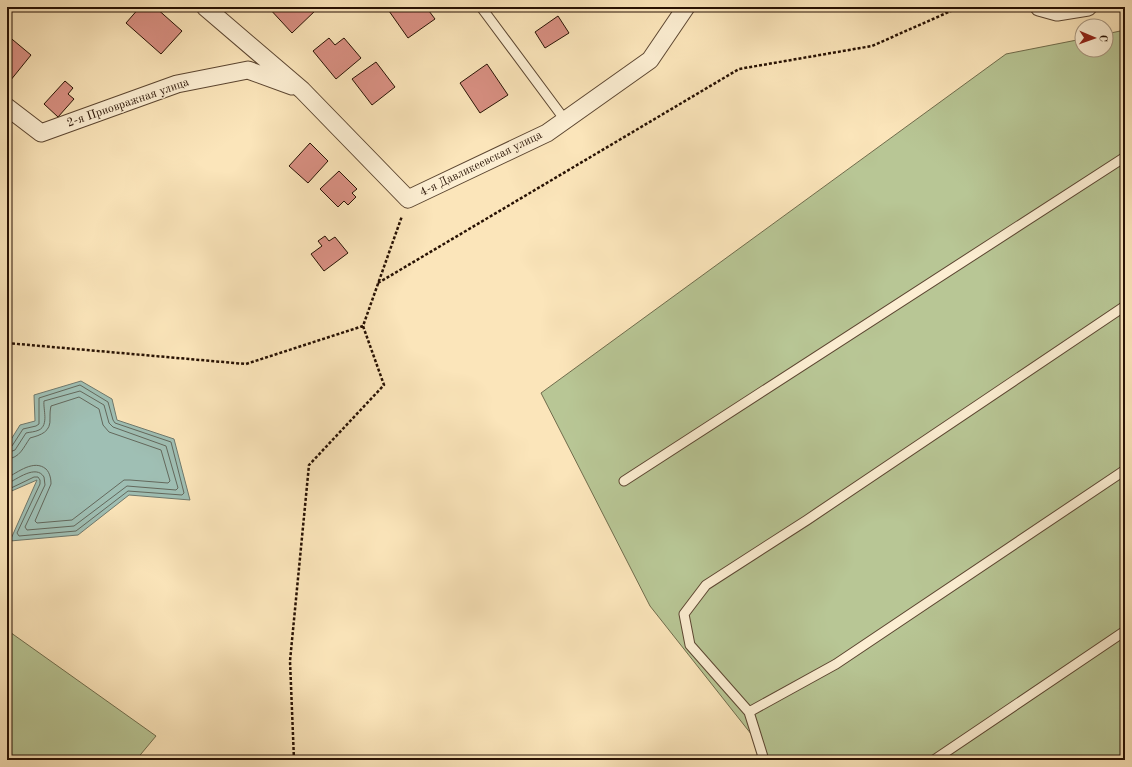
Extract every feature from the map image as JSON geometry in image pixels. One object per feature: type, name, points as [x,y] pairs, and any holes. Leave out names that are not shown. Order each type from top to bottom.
[{"type":"street","name":"4-я Давликеевская улица","points":[[206,7],[302,90],[408,199],[547,133],[650,60],[686,7]]},
{"type":"street","points":[[1039,7],[1057,12],[1088,7]]},
{"type":"street","name":"2-я Приовражная улица","points":[[7,107],[41,133],[177,84],[248,70],[302,90]]},
{"type":"lane","points":[[481,7],[565,120]]},
{"type":"lane","points":[[624,481],[1125,157]]},
{"type":"lane","points":[[764,760],[749,712],[690,645],[684,614],[706,585],[807,520],[1125,306]]},
{"type":"lane","points":[[749,712],[836,664],[1125,470]]},
{"type":"lane","points":[[934,760],[1125,631]]},
{"type":"path","points":[[378,283],[739,69],[872,46],[960,7]]},
{"type":"path","points":[[294,760],[290,661],[309,465],[384,385],[363,326],[408,199]]},
{"type":"path","points":[[7,343],[246,364],[363,326]]},
{"type":"green space","points":[[1125,30],[1125,760],[758,760],[759,744],[650,606],[541,393],[1006,54],[1074,41],[1074,58],[1114,58],[1114,32]]},
{"type":"green space","points":[[7,630],[156,736],[136,760],[7,760]]},
{"type":"water","points":[[81,381],[112,399],[117,420],[174,439],[190,500],[129,495],[78,535],[10,541],[37,480],[7,493],[7,446],[20,425],[35,421],[34,395]]},
{"type":"building","points":[[140,7],[155,7],[182,31],[161,54],[126,23]]},
{"type":"building","points":[[268,7],[315,7],[317,9],[292,33]]},
{"type":"building","points":[[394,7],[426,7],[435,19],[408,38],[389,11]]},
{"type":"building","points":[[558,16],[569,33],[545,48],[535,32]]},
{"type":"building","points":[[7,35],[31,55],[10,81],[7,78]]},
{"type":"building","points":[[329,38],[335,45],[344,38],[361,58],[336,79],[313,51]]},
{"type":"building","points":[[376,62],[395,87],[372,105],[352,79]]},
{"type":"building","points":[[487,64],[508,95],[480,113],[460,83]]},
{"type":"building","points":[[65,81],[73,88],[68,94],[74,99],[58,117],[44,104]]},
{"type":"building","points":[[310,143],[328,161],[308,183],[289,166]]},
{"type":"building","points":[[339,171],[357,189],[352,193],[356,197],[348,205],[344,201],[338,207],[320,189]]},
{"type":"building","points":[[325,236],[329,241],[335,237],[348,253],[324,271],[311,254],[322,246],[318,241]]}]
